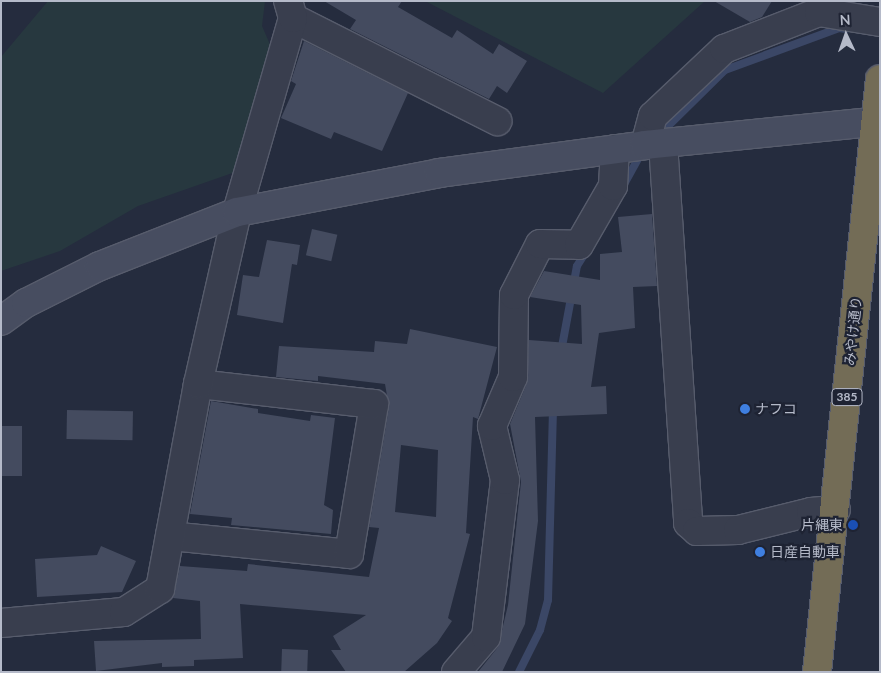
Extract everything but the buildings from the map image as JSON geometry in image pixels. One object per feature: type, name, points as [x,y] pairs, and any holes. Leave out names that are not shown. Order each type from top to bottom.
[{"type":"highway","name":"みやけ通り","points":[[817,672],[836,510],[880,79]]},
{"type":"street","points":[[1,623],[124,612],[160,589],[198,384],[237,212],[291,10],[497,121]]},
{"type":"street","points":[[836,510],[811,512],[738,530],[697,532],[688,523],[653,116],[724,48],[819,12],[880,22]]},
{"type":"street","points":[[1,321],[26,303],[100,266],[237,212],[430,175],[654,144],[877,122]]},
{"type":"street","points":[[456,672],[486,637],[505,480],[492,426],[513,376],[514,295],[540,244],[579,245],[613,186],[615,149]]},
{"type":"street","points":[[170,536],[349,554],[374,404],[198,384]]},
{"type":"shaded area","points":[[48,1],[265,1],[262,26],[272,49],[241,170],[138,206],[60,251],[1,271],[1,57]]},
{"type":"shaded area","points":[[425,1],[705,1],[603,93]]},
{"type":"waterway","points":[[659,135],[725,70],[839,28],[846,29]]},
{"type":"waterway","points":[[623,186],[642,152]]},
{"type":"waterway","points":[[561,352],[577,266],[587,250]]},
{"type":"waterway","points":[[519,672],[540,630],[548,600],[553,408]]},
{"type":"place","name":"ナフコ","points":[[745,409]]},
{"type":"place","name":"片縄東","points":[[853,525]]},
{"type":"place","name":"日産自動車","points":[[760,552]]}]
